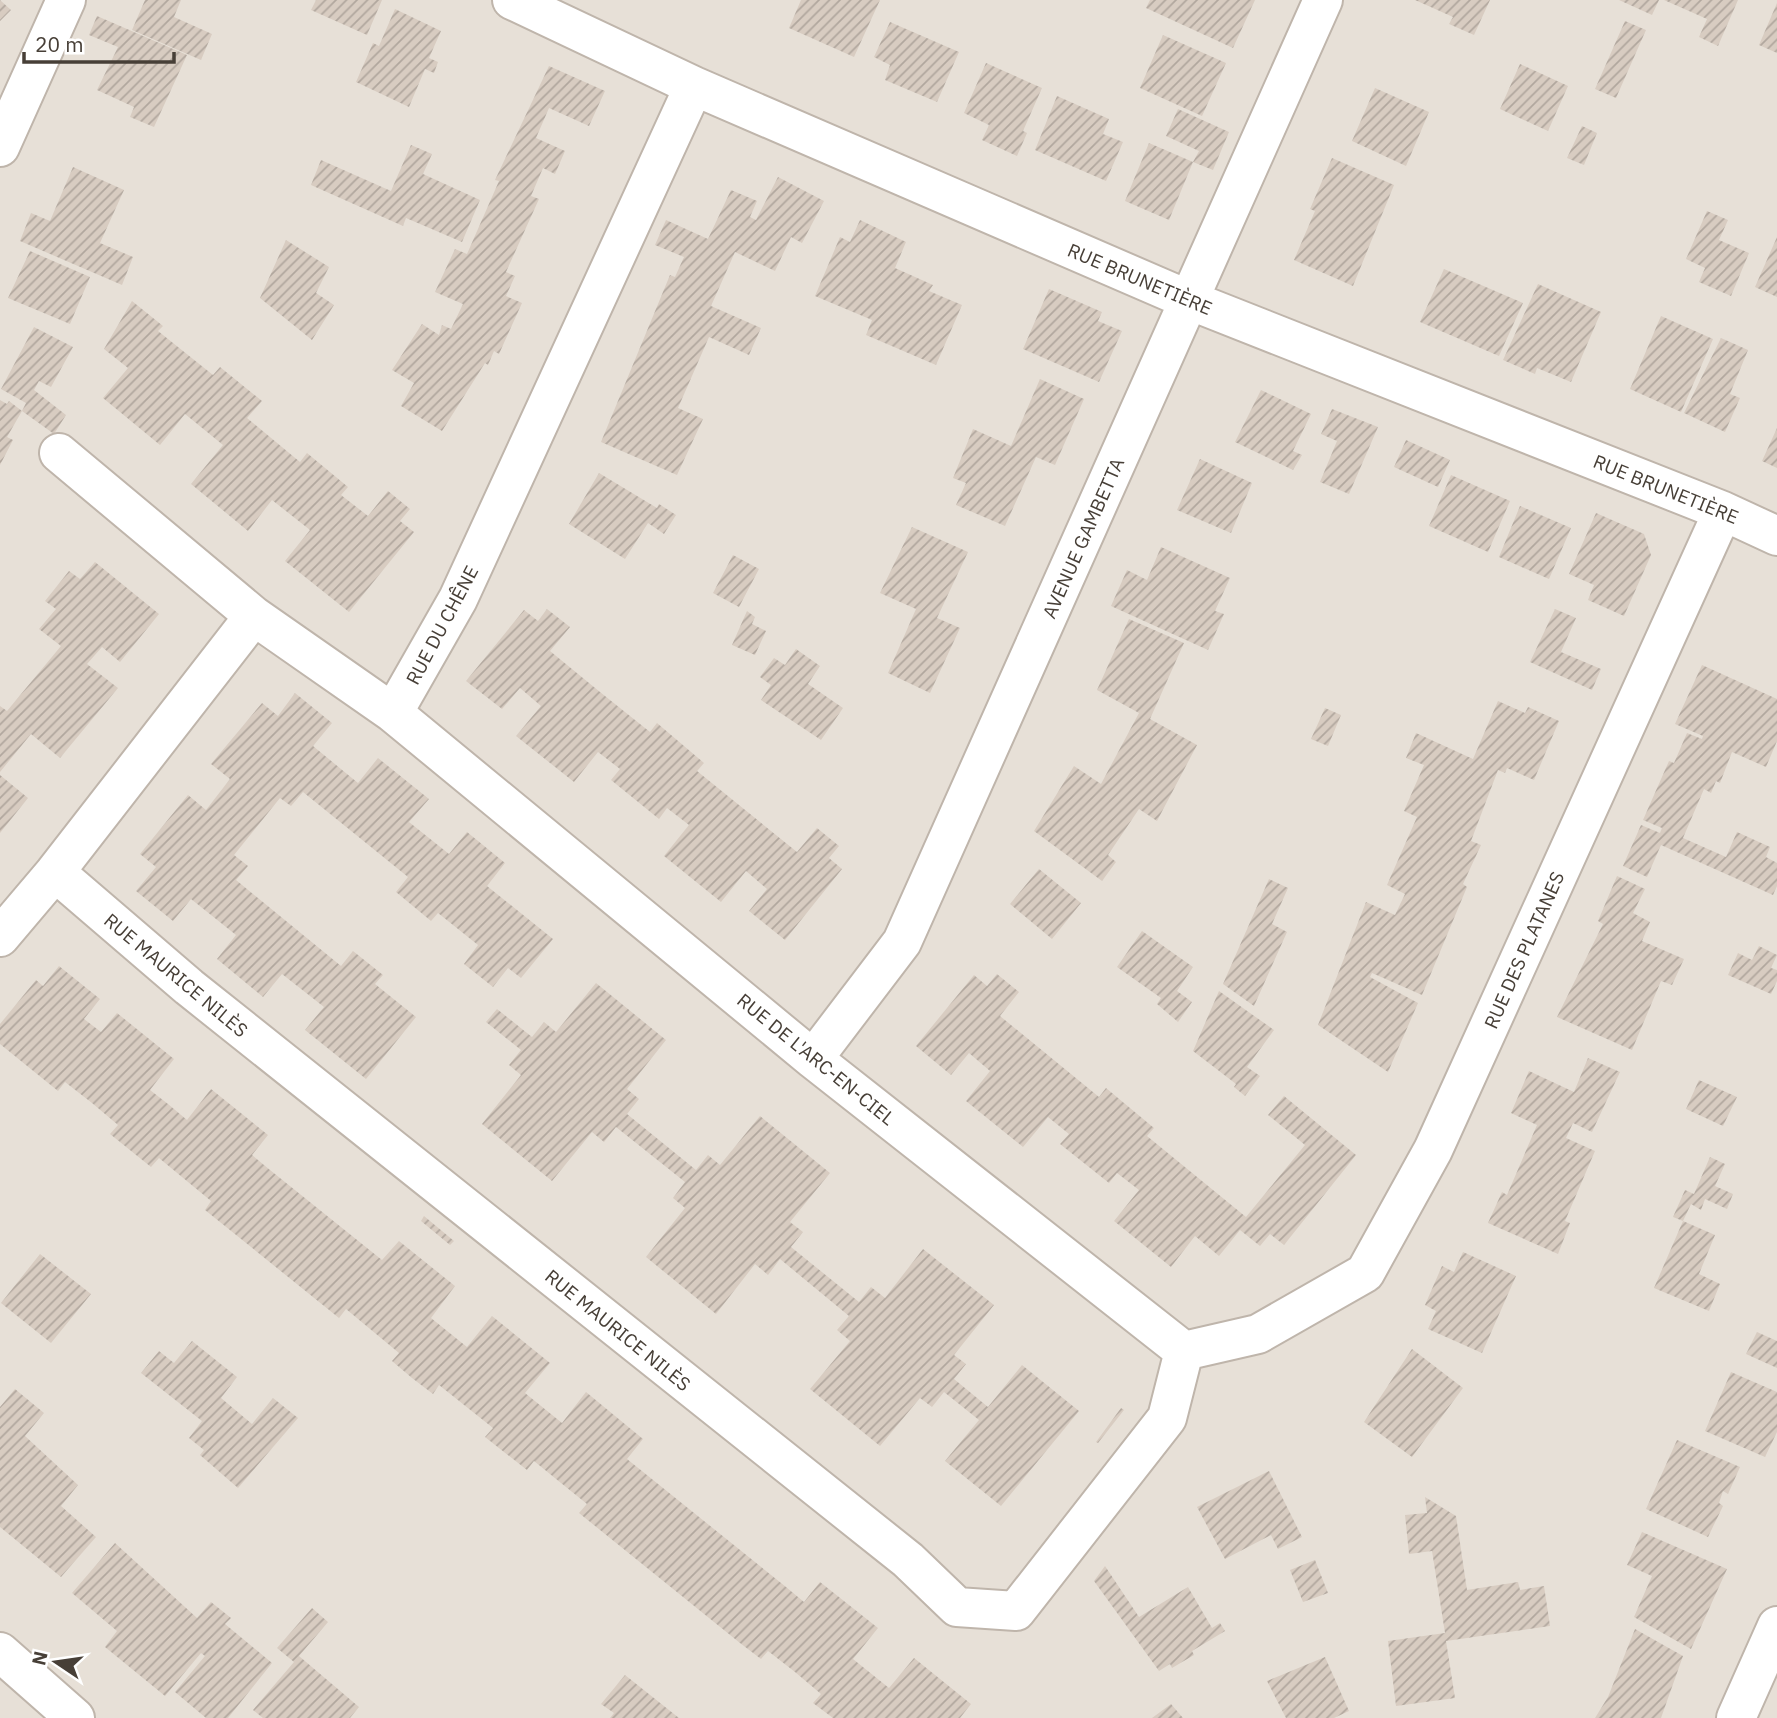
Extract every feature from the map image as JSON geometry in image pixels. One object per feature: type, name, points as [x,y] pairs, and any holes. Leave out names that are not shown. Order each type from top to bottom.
[{"type":"street","points":[[0,147],[66,0]]},
{"type":"street","name":"RUE BRUNETIÈRE","points":[[512,0],[694,86],[1189,300],[1723,511],[1777,536]]},
{"type":"street","name":"AVENUE GAMBETTA","points":[[813,1059],[902,942],[1323,0]]},
{"type":"street","name":"RUE DU CHÊNE","points":[[393,713],[458,599],[694,86]]},
{"type":"street","points":[[59,453],[254,616],[393,713]]},
{"type":"street","name":"RUE DES PLATANES","points":[[1184,1351],[1258,1334],[1365,1273],[1433,1150],[1723,511]]},
{"type":"street","points":[[0,937],[55,872],[254,616]]},
{"type":"street","name":"RUE DE L'ARC-EN-CIEL","points":[[393,713],[813,1059],[1184,1351]]},
{"type":"street","name":"RUE MAURICE NILÈS","points":[[55,872],[189,988],[908,1560],[957,1607],[1016,1611],[1167,1418],[1184,1351]]},
{"type":"street","points":[[1736,1718],[1777,1626]]},
{"type":"street","points":[[0,1653],[75,1718]]},
{"type":"shaded area","points":[[0,0],[1777,0],[1777,1718],[0,1718]]},
{"type":"building","points":[[0,0],[11,10],[0,21]]},
{"type":"building","points":[[145,0],[181,0],[174,17],[212,34],[201,60],[132,30]]},
{"type":"building","points":[[316,0],[382,0],[367,35],[311,10]]},
{"type":"building","points":[[801,0],[880,0],[854,57],[789,28]]},
{"type":"building","points":[[1150,0],[1255,0],[1233,48],[1146,8]]},
{"type":"building","points":[[1415,0],[1490,0],[1474,35],[1449,24],[1453,17]]},
{"type":"building","points":[[1619,0],[1659,0],[1652,15]]},
{"type":"building","points":[[1664,0],[1738,0],[1718,46],[1699,37],[1707,19]]},
{"type":"building","points":[[1777,3],[1777,53],[1759,45]]},
{"type":"building","points":[[395,9],[441,31],[429,58],[438,62],[434,73],[425,69],[409,107],[356,82],[373,43],[379,46]]},
{"type":"building","points":[[97,16],[187,55],[154,127],[130,117],[134,107],[97,90],[118,47],[89,35]]},
{"type":"building","points":[[1625,21],[1646,30],[1616,98],[1595,89]]},
{"type":"building","points":[[890,22],[959,52],[937,102],[885,80],[890,65],[874,57]]},
{"type":"building","points":[[1163,35],[1226,63],[1202,116],[1140,88]]},
{"type":"building","points":[[986,63],[1042,88],[1023,131],[1027,133],[1017,156],[982,140],[989,125],[964,113]]},
{"type":"building","points":[[1520,64],[1568,86],[1548,131],[1500,109]]},
{"type":"building","points":[[549,66],[605,91],[589,126],[549,108],[536,138],[565,151],[555,174],[543,168],[531,196],[539,199],[506,272],[515,276],[506,296],[522,303],[499,354],[494,351],[488,365],[485,363],[442,431],[401,406],[414,383],[392,370],[422,324],[439,335],[442,325],[451,329],[463,304],[435,292],[455,249],[467,254],[499,181],[495,180]]},
{"type":"building","points":[[1375,88],[1429,112],[1406,166],[1352,141]]},
{"type":"building","points":[[1057,96],[1109,119],[1103,134],[1123,142],[1106,181],[1035,150]]},
{"type":"building","points":[[1178,109],[1229,132],[1213,170],[1193,162],[1199,151],[1166,136]]},
{"type":"building","points":[[1582,126],[1597,133],[1584,165],[1567,158]]},
{"type":"building","points":[[1149,143],[1193,162],[1169,220],[1125,201]]},
{"type":"building","points":[[411,145],[432,154],[423,174],[480,200],[462,242],[406,218],[403,226],[311,185],[321,160],[391,191]]},
{"type":"building","points":[[1332,158],[1394,185],[1353,286],[1294,260],[1315,211],[1310,209]]},
{"type":"building","points":[[73,167],[124,190],[100,243],[133,257],[122,285],[20,241],[31,213],[50,221]]},
{"type":"building","points":[[778,177],[824,201],[802,243],[791,237],[775,271],[735,252],[711,306],[761,328],[749,355],[709,337],[678,408],[703,419],[677,475],[601,442],[670,275],[675,277],[684,257],[655,245],[666,220],[708,239],[731,190],[757,201],[750,217],[756,220]]},
{"type":"building","points":[[1707,211],[1728,220],[1719,240],[1749,253],[1731,296],[1699,282],[1705,268],[1686,259]]},
{"type":"building","points":[[860,220],[906,242],[895,268],[933,285],[929,291],[962,305],[936,365],[866,335],[872,320],[815,296],[840,237],[850,242]]},
{"type":"building","points":[[1777,237],[1777,297],[1755,287]]},
{"type":"building","points":[[286,240],[329,267],[316,293],[334,305],[312,340],[260,298]]},
{"type":"building","points":[[30,251],[90,277],[70,324],[8,298]]},
{"type":"building","points":[[1444,269],[1523,303],[1499,356],[1420,322]]},
{"type":"building","points":[[1538,284],[1601,312],[1571,382],[1537,368],[1535,374],[1503,360]]},
{"type":"building","points":[[1049,289],[1102,312],[1098,321],[1122,331],[1099,382],[1023,349]]},
{"type":"building","points":[[132,301],[163,326],[158,331],[213,375],[220,367],[262,401],[247,418],[300,462],[307,453],[348,487],[341,495],[368,516],[388,491],[410,509],[400,521],[414,532],[349,612],[285,561],[310,530],[272,500],[248,531],[191,484],[223,445],[185,414],[160,445],[103,398],[128,368],[104,349]]},
{"type":"building","points":[[1661,316],[1713,339],[1681,412],[1630,389]]},
{"type":"building","points":[[34,327],[73,347],[51,387],[39,381],[34,390],[66,415],[54,434],[22,411],[26,403],[1,389]]},
{"type":"building","points":[[1721,338],[1748,350],[1730,394],[1740,398],[1725,432],[1684,413]]},
{"type":"building","points":[[1040,379],[1084,399],[1055,465],[1036,457],[1005,526],[956,505],[966,483],[953,478],[973,429],[1011,446]]},
{"type":"building","points":[[1261,390],[1311,414],[1293,451],[1302,455],[1293,470],[1235,442]]},
{"type":"building","points":[[0,400],[7,404],[9,401],[22,411],[7,437],[13,440],[0,465]]},
{"type":"building","points":[[1332,409],[1378,427],[1349,494],[1320,482],[1337,441],[1321,434]]},
{"type":"building","points":[[1777,428],[1777,468],[1762,461]]},
{"type":"building","points":[[1406,440],[1450,460],[1438,487],[1394,467]]},
{"type":"building","points":[[1200,459],[1252,483],[1231,533],[1177,510]]},
{"type":"building","points":[[599,473],[657,508],[659,504],[676,515],[664,534],[648,523],[625,559],[569,524]]},
{"type":"building","points":[[1451,475],[1510,501],[1488,552],[1429,526]]},
{"type":"building","points":[[1520,506],[1571,528],[1549,579],[1499,557]]},
{"type":"building","points":[[1596,513],[1644,534],[1651,555],[1624,616],[1588,600],[1594,585],[1569,574]]},
{"type":"building","points":[[912,527],[968,552],[937,618],[960,628],[930,693],[888,673],[916,609],[880,593]]},
{"type":"building","points":[[1161,547],[1230,578],[1215,611],[1224,614],[1208,650],[1111,606],[1127,570],[1147,580]]},
{"type":"building","points":[[733,555],[759,569],[739,607],[713,593]]},
{"type":"building","points":[[95,562],[159,614],[120,662],[102,647],[87,664],[118,688],[60,758],[31,734],[0,772],[0,706],[7,711],[61,646],[39,629],[56,609],[45,601],[69,571],[80,579]]},
{"type":"building","points":[[547,609],[570,627],[550,651],[650,732],[657,723],[704,763],[697,771],[797,852],[817,828],[839,846],[829,858],[842,869],[785,940],[749,911],[767,889],[746,871],[721,902],[664,856],[689,825],[667,808],[659,819],[611,780],[620,769],[598,752],[574,782],[516,736],[541,706],[520,688],[502,709],[466,681],[524,610],[538,621]]},
{"type":"building","points":[[1555,609],[1576,618],[1561,652],[1601,669],[1592,690],[1530,662]]},
{"type":"building","points":[[747,611],[755,617],[752,624],[766,631],[755,655],[732,645]]},
{"type":"building","points":[[1129,619],[1184,643],[1150,719],[1197,745],[1157,821],[1139,809],[1108,855],[1116,862],[1102,881],[1034,831],[1074,766],[1101,784],[1139,713],[1097,690]]},
{"type":"building","points":[[796,649],[820,666],[808,684],[843,708],[821,740],[761,700],[771,685],[760,677],[774,658],[785,665]]},
{"type":"building","points":[[1702,665],[1777,699],[1777,741],[1766,767],[1732,752],[1720,783],[1716,781],[1711,793],[1704,789],[1683,838],[1726,857],[1737,832],[1770,847],[1766,857],[1777,863],[1777,886],[1773,895],[1661,845],[1647,877],[1623,866],[1641,825],[1660,833],[1662,828],[1643,820],[1669,761],[1674,763],[1687,733],[1702,739],[1703,736],[1675,724]]},
{"type":"building","points":[[295,693],[332,723],[313,746],[358,783],[378,758],[429,799],[409,822],[449,854],[467,832],[505,863],[487,886],[553,939],[521,978],[508,968],[493,987],[464,964],[478,945],[438,913],[431,921],[396,892],[408,877],[303,792],[291,806],[280,798],[234,855],[248,866],[236,880],[341,966],[353,951],[383,975],[375,984],[416,1017],[366,1079],[305,1030],[324,1007],[282,974],[263,997],[217,959],[236,935],[191,899],[173,921],[136,891],[156,867],[140,854],[188,795],[206,810],[230,779],[211,764],[262,703],[278,716]]},
{"type":"building","points":[[1498,701],[1525,713],[1528,707],[1559,721],[1534,780],[1507,768],[1505,773],[1498,770],[1471,841],[1481,845],[1463,884],[1467,887],[1422,995],[1372,973],[1370,977],[1418,1003],[1388,1072],[1318,1025],[1366,902],[1395,915],[1405,894],[1387,885],[1417,817],[1404,811],[1424,765],[1406,758],[1416,733],[1473,759]]},
{"type":"building","points":[[1325,708],[1341,715],[1328,746],[1311,739]]},
{"type":"building","points":[[0,775],[28,798],[0,833]]},
{"type":"building","points":[[1039,869],[1081,903],[1052,939],[1010,904]]},
{"type":"building","points":[[1617,876],[1645,889],[1633,913],[1650,922],[1642,941],[1684,959],[1672,985],[1661,981],[1632,1050],[1557,1017],[1603,924],[1598,921]]},
{"type":"building","points":[[1269,879],[1288,888],[1272,924],[1287,932],[1254,1006],[1223,984]]},
{"type":"building","points":[[1142,931],[1193,967],[1177,991],[1192,1002],[1178,1022],[1157,1004],[1161,998],[1117,967]]},
{"type":"building","points":[[1759,946],[1777,955],[1771,968],[1777,970],[1777,981],[1771,994],[1728,975],[1738,953],[1752,960]]},
{"type":"building","points":[[59,966],[100,999],[84,1019],[101,1032],[117,1013],[174,1059],[150,1090],[187,1120],[211,1089],[268,1135],[252,1155],[270,1170],[382,1260],[399,1241],[455,1286],[431,1318],[467,1347],[492,1316],[550,1363],[525,1393],[562,1423],[586,1392],[643,1439],[627,1459],[804,1602],[820,1582],[878,1628],[853,1659],[889,1688],[914,1658],[971,1704],[960,1718],[833,1718],[813,1703],[821,1694],[795,1672],[768,1651],[761,1659],[740,1643],[579,1513],[587,1504],[534,1461],[527,1470],[485,1437],[493,1428],[439,1385],[433,1394],[412,1378],[392,1361],[399,1353],[346,1309],[339,1318],[205,1210],[211,1201],[159,1158],[151,1167],[110,1134],[118,1125],[92,1103],[65,1082],[58,1091],[0,1044],[0,1024],[36,980],[43,986]]},
{"type":"building","points":[[997,974],[1019,992],[1000,1016],[1099,1097],[1106,1088],[1154,1128],[1147,1136],[1246,1217],[1305,1145],[1268,1115],[1284,1096],[1356,1155],[1284,1245],[1270,1234],[1260,1246],[1240,1230],[1219,1256],[1195,1236],[1171,1267],[1114,1221],[1139,1190],[1117,1173],[1109,1183],[1060,1144],[1069,1134],[1048,1117],[1023,1147],[966,1101],[990,1071],[969,1053],[951,1075],[916,1046],[974,975],[987,986]]},
{"type":"building","points":[[596,983],[666,1040],[627,1089],[639,1099],[627,1114],[696,1170],[708,1155],[720,1165],[760,1116],[830,1173],[790,1222],[803,1232],[791,1247],[859,1302],[871,1287],[885,1298],[923,1249],[994,1305],[954,1355],[966,1364],[954,1379],[988,1407],[1022,1365],[1079,1411],[1001,1506],[945,1461],[979,1420],[944,1392],[932,1407],[920,1398],[880,1446],[810,1389],[850,1341],[837,1330],[849,1316],[780,1259],[768,1275],[755,1264],[716,1314],[646,1257],[685,1208],[673,1198],[685,1182],[616,1127],[604,1142],[592,1132],[552,1181],[482,1124],[521,1075],[509,1065],[521,1050],[486,1022],[497,1009],[532,1037],[544,1022],[556,1032]]},
{"type":"building","points":[[1219,991],[1274,1030],[1247,1067],[1260,1076],[1245,1096],[1234,1087],[1236,1084],[1193,1051]]},
{"type":"building","points":[[1588,1058],[1620,1072],[1592,1132],[1573,1123],[1566,1138],[1595,1151],[1565,1221],[1570,1223],[1558,1254],[1488,1223],[1502,1192],[1507,1195],[1537,1125],[1511,1113],[1529,1071],[1574,1092]]},
{"type":"building","points":[[1699,1080],[1737,1097],[1723,1126],[1686,1109]]},
{"type":"building","points":[[1710,1157],[1725,1164],[1715,1186],[1733,1194],[1727,1209],[1705,1199],[1701,1210],[1691,1204],[1683,1221],[1673,1217],[1685,1190],[1694,1194]]},
{"type":"building","points":[[424,1216],[454,1241],[450,1245],[421,1221]]},
{"type":"building","points":[[1683,1221],[1715,1235],[1699,1274],[1720,1284],[1709,1311],[1654,1288]]},
{"type":"building","points":[[1463,1252],[1516,1276],[1482,1353],[1428,1329],[1436,1311],[1425,1305],[1442,1266],[1454,1272]]},
{"type":"building","points":[[40,1254],[91,1294],[51,1343],[1,1303]]},
{"type":"building","points":[[1757,1332],[1777,1341],[1777,1368],[1746,1354]]},
{"type":"building","points":[[192,1341],[237,1377],[221,1398],[252,1424],[273,1398],[298,1418],[238,1488],[200,1455],[204,1450],[189,1438],[202,1421],[141,1373],[159,1351],[174,1363]]},
{"type":"building","points":[[1412,1349],[1463,1388],[1412,1457],[1364,1422]]},
{"type":"building","points":[[1731,1372],[1777,1392],[1777,1432],[1765,1457],[1705,1431]]},
{"type":"building","points":[[15,1389],[44,1413],[25,1436],[78,1485],[61,1506],[96,1537],[61,1577],[0,1527],[0,1407]]},
{"type":"building","points":[[1121,1408],[1124,1410],[1098,1443],[1096,1442]]},
{"type":"building","points":[[1677,1440],[1740,1467],[1728,1494],[1723,1491],[1719,1503],[1723,1506],[1708,1537],[1646,1509]]},
{"type":"building","points":[[1269,1471],[1302,1537],[1278,1549],[1271,1535],[1225,1559],[1197,1507]]},
{"type":"building","points":[[1425,1497],[1456,1516],[1467,1590],[1518,1582],[1520,1590],[1544,1586],[1550,1626],[1446,1641],[1455,1698],[1396,1706],[1388,1641],[1445,1633],[1432,1551],[1409,1554],[1405,1515],[1427,1513]]},
{"type":"building","points":[[1642,1532],[1727,1569],[1691,1649],[1634,1617],[1652,1576],[1627,1565]]},
{"type":"building","points":[[115,1543],[197,1618],[211,1602],[231,1618],[225,1624],[272,1663],[228,1718],[206,1718],[175,1692],[205,1656],[201,1653],[165,1696],[105,1647],[117,1631],[72,1593]]},
{"type":"building","points":[[1315,1560],[1328,1593],[1303,1602],[1290,1570]]},
{"type":"building","points":[[1105,1566],[1139,1617],[1188,1587],[1212,1628],[1220,1623],[1225,1631],[1192,1651],[1194,1655],[1172,1668],[1170,1664],[1159,1671],[1094,1581]]},
{"type":"building","points":[[312,1608],[328,1622],[299,1656],[359,1707],[350,1718],[263,1718],[253,1710],[294,1662],[277,1648]]},
{"type":"building","points":[[1635,1629],[1683,1656],[1661,1718],[1595,1718],[1608,1697]]},
{"type":"building","points":[[1325,1657],[1349,1711],[1334,1718],[1286,1718],[1267,1681]]},
{"type":"building","points":[[625,1675],[679,1718],[610,1718],[614,1713],[601,1704]]},
{"type":"building","points":[[1171,1704],[1183,1718],[1152,1718]]}]
